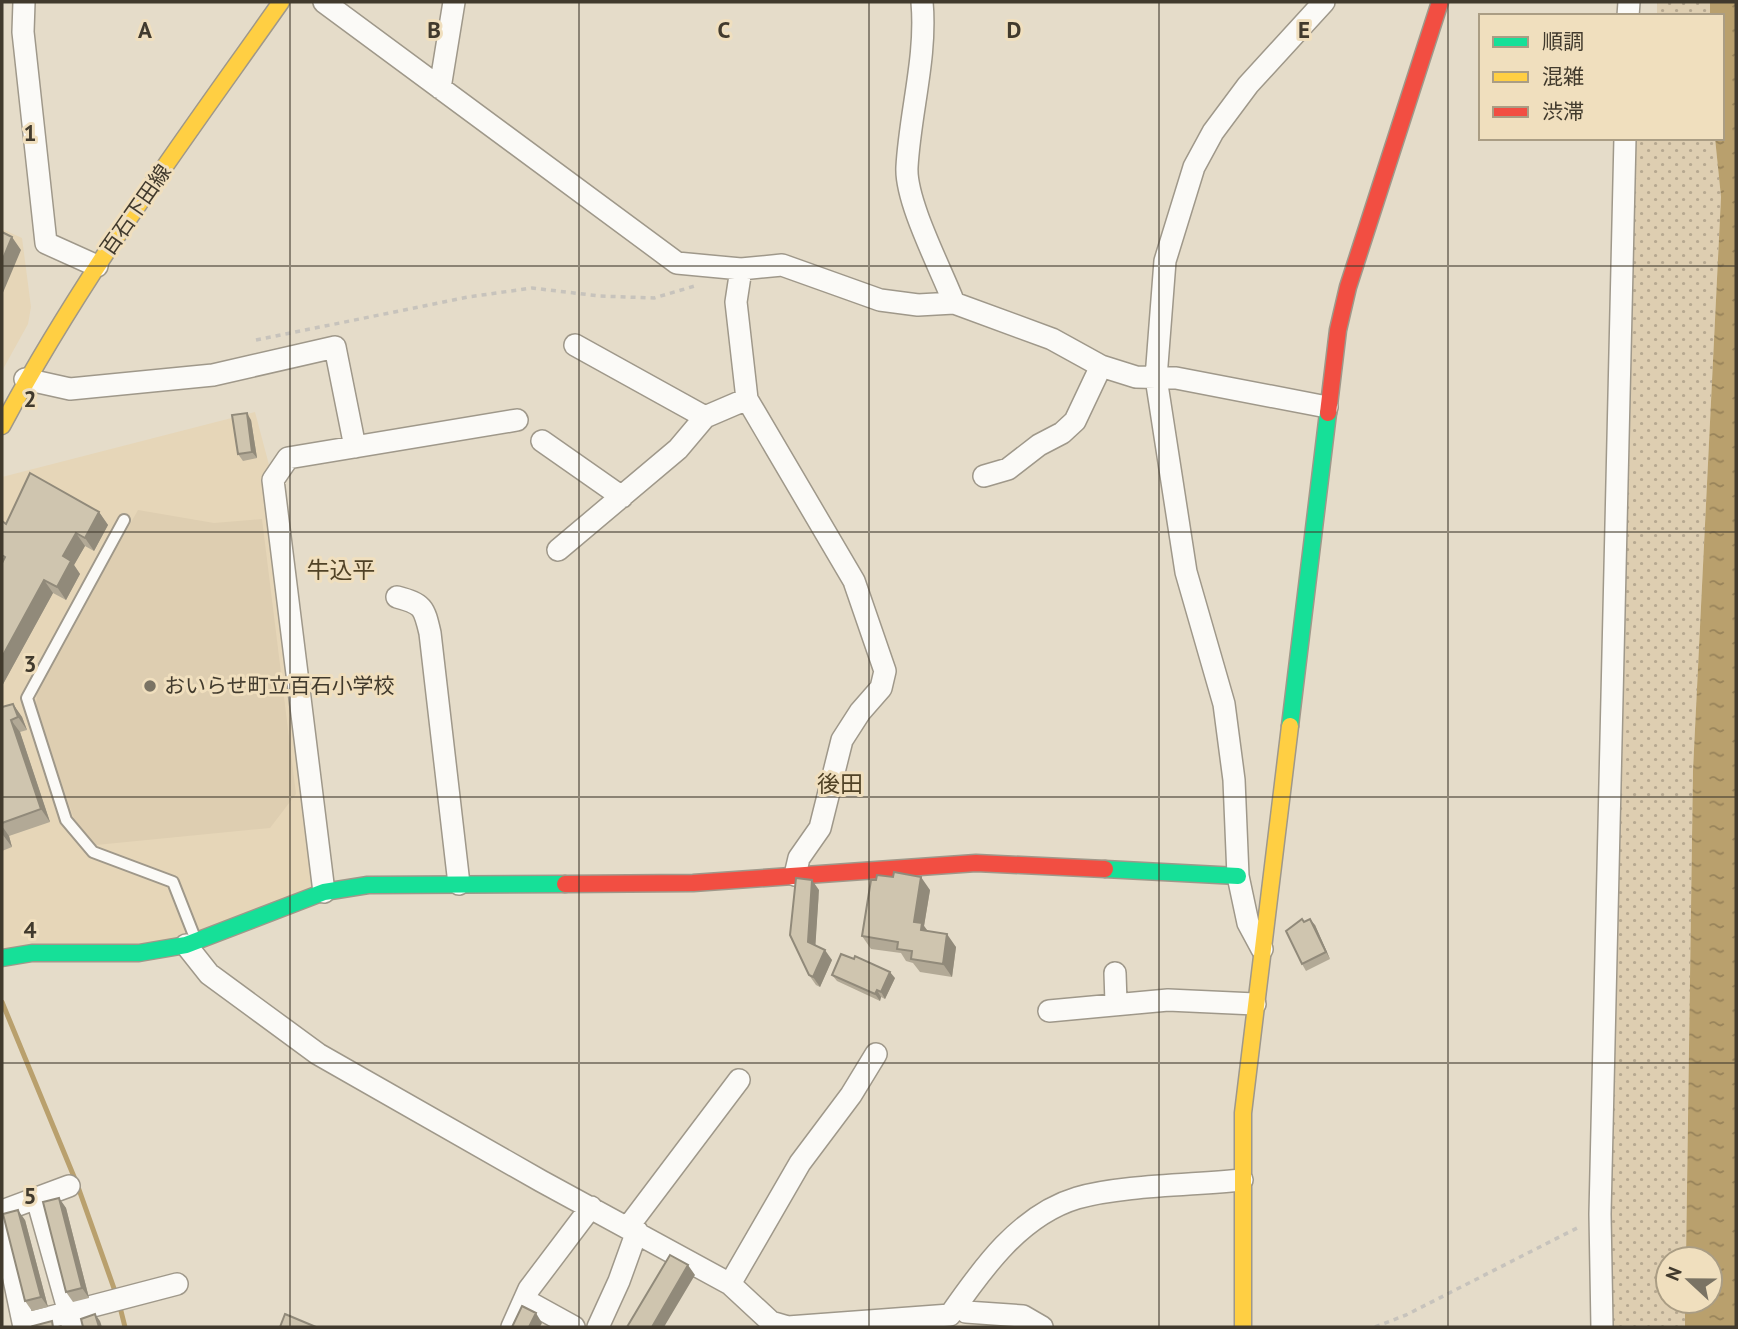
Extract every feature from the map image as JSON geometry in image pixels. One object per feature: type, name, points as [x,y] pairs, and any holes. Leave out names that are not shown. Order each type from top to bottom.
[{"type":"street","points":[[24,2],[23,32],[46,243],[96,266]]},
{"type":"street","name":"百石下田線","points":[[2,426],[25,379],[96,266],[281,2]]},
{"type":"street","points":[[324,2],[677,263],[738,278],[782,265],[880,300],[918,304],[954,303],[1052,340],[1101,366],[1136,377],[1176,378],[1327,407]]},
{"type":"street","points":[[440,88],[454,2]]},
{"type":"street","points":[[922,2],[916,106],[906,168],[910,193],[954,303]]},
{"type":"street","points":[[1262,950],[1248,923],[1238,876],[1234,780],[1224,704],[1186,572],[1157,402],[1156,379],[1165,261],[1194,167],[1213,132],[1248,85],[1324,2]]},
{"type":"street","points":[[1243,1327],[1243,1113],[1338,330],[1348,287],[1440,2]]},
{"type":"street","points":[[1602,1327],[1600,1214],[1625,140]]},
{"type":"street","points":[[738,278],[747,399],[854,580],[885,671],[881,688],[860,712],[842,740],[820,828],[800,858],[795,875]]},
{"type":"street","points":[[575,345],[705,417]]},
{"type":"street","points":[[25,379],[70,389],[213,375],[335,347],[355,447]]},
{"type":"street","points":[[984,476],[1007,469],[1039,445],[1062,433],[1075,421],[1101,366]]},
{"type":"street","points":[[558,550],[678,449],[705,417],[747,399]]},
{"type":"street","points":[[324,892],[274,480],[288,458],[516,419]]},
{"type":"street","points":[[542,441],[622,497]]},
{"type":"street","points":[[397,597],[416,602],[424,610],[429,633],[459,884]]},
{"type":"street","points":[[2,958],[32,953],[139,953],[191,943],[324,892],[368,885],[654,884],[976,863],[1238,876]]},
{"type":"street","points":[[191,943],[209,974],[318,1054],[730,1284],[754,1319],[788,1327],[950,1315],[1023,1316],[1042,1327]]},
{"type":"street","points":[[1115,973],[1116,1003]]},
{"type":"street","points":[[1049,1011],[1168,1000],[1255,1004]]},
{"type":"street","points":[[730,1284],[800,1163],[851,1096],[876,1055]]},
{"type":"street","points":[[598,1327],[620,1281],[633,1229],[739,1080]]},
{"type":"street","points":[[962,1315],[1002,1247],[1050,1211],[1077,1198],[1242,1180]]},
{"type":"street","points":[[2,1211],[69,1186]]},
{"type":"street","points":[[37,1199],[70,1320]]},
{"type":"street","points":[[513,1327],[529,1289],[591,1207]]},
{"type":"street","points":[[2,1222],[18,1319],[70,1320],[177,1284]]},
{"type":"street","points":[[525,1300],[574,1327]]},
{"type":"lane","points":[[124,520],[27,698],[66,820],[93,852],[173,882],[191,943]]},
{"type":"path","points":[[256,340],[468,297],[532,288],[600,296],[654,298],[709,282],[738,278]]},
{"type":"path","points":[[1375,1327],[1430,1303],[1600,1214]]},
{"type":"shaded area","points":[[1657,2],[1710,2],[1710,14],[1657,14]]},
{"type":"shaded area","points":[[1635,140],[1715,140],[1721,197],[1693,770],[1686,1245],[1654,1245],[1654,1315],[1685,1315],[1685,1327],[1611,1327],[1608,1213]]},
{"type":"shaded area","points":[[2,229],[22,238],[31,307],[28,324],[2,371]]},
{"type":"shaded area","name":"おいらせ町立百石小学校","points":[[255,412],[273,480],[324,892],[186,945],[2,955],[2,477]]},
{"type":"shaded area","points":[[138,510],[214,523],[262,519],[296,794],[270,828],[96,845],[74,819],[36,710],[37,689]]},
{"type":"water","points":[[1710,2],[1736,2],[1736,1327],[1685,1327],[1685,1315],[1724,1315],[1724,1245],[1686,1245],[1693,770],[1721,197],[1715,140],[1724,140],[1724,14],[1710,14]]},
{"type":"building","points":[[2,232],[12,237],[2,261]]},
{"type":"building","points":[[247,413],[252,452],[238,454],[232,415]]},
{"type":"building","points":[[30,473],[99,512],[85,538],[76,533],[63,556],[71,561],[57,587],[44,580],[2,657],[2,563],[5,557],[2,555],[2,521],[6,524]]},
{"type":"building","points":[[13,704],[18,717],[11,720],[41,809],[2,823],[2,707]]},
{"type":"building","points":[[894,872],[921,877],[914,922],[922,923],[921,930],[947,934],[943,964],[911,959],[912,951],[897,949],[898,942],[862,936],[871,880],[876,880],[877,875],[893,877]]},
{"type":"building","points":[[796,878],[812,880],[808,942],[825,950],[813,977],[809,975],[790,935]]},
{"type":"building","points":[[1302,919],[1304,922],[1310,919],[1326,952],[1302,964],[1286,931]]},
{"type":"building","points":[[841,954],[854,959],[855,956],[890,972],[881,992],[877,990],[875,994],[832,975]]},
{"type":"building","points":[[59,1198],[82,1288],[66,1292],[43,1202]]},
{"type":"building","points":[[18,1210],[41,1297],[25,1301],[3,1214]]},
{"type":"building","points":[[670,1255],[688,1265],[652,1327],[627,1327]]},
{"type":"building","points":[[522,1306],[536,1313],[529,1327],[512,1327]]},
{"type":"building","points":[[95,1314],[99,1327],[83,1327],[81,1319]]},
{"type":"building","points":[[285,1314],[316,1327],[280,1327]]},
{"type":"building","points":[[52,1321],[53,1327],[33,1326]]},
{"type":"waterway","points":[[2,1002],[77,1184],[116,1294]]},
{"type":"waterway","points":[[119,1303],[125,1327]]},
{"type":"traffic: fast","points":[[1290,726],[1328,413]]},
{"type":"traffic: fast","points":[[1105,869],[1238,876]]},
{"type":"traffic: fast","points":[[2,958],[32,953],[139,953],[186,945],[324,892],[368,885],[565,884]]},
{"type":"traffic: slow","points":[[2,426],[33,370],[100,263],[281,2]]},
{"type":"traffic: slow","points":[[1243,1327],[1243,1113],[1290,726]]},
{"type":"traffic: jam","points":[[1328,413],[1338,330],[1348,287],[1440,2]]},
{"type":"traffic: jam","points":[[565,884],[693,883],[976,863],[1105,869]]},
{"type":"place","name":"おいらせ町立百石小学校","points":[[150,686]]},
{"type":"district","name":"牛込平","points":[[341,570]]},
{"type":"district","name":"後田","points":[[840,784]]}]
